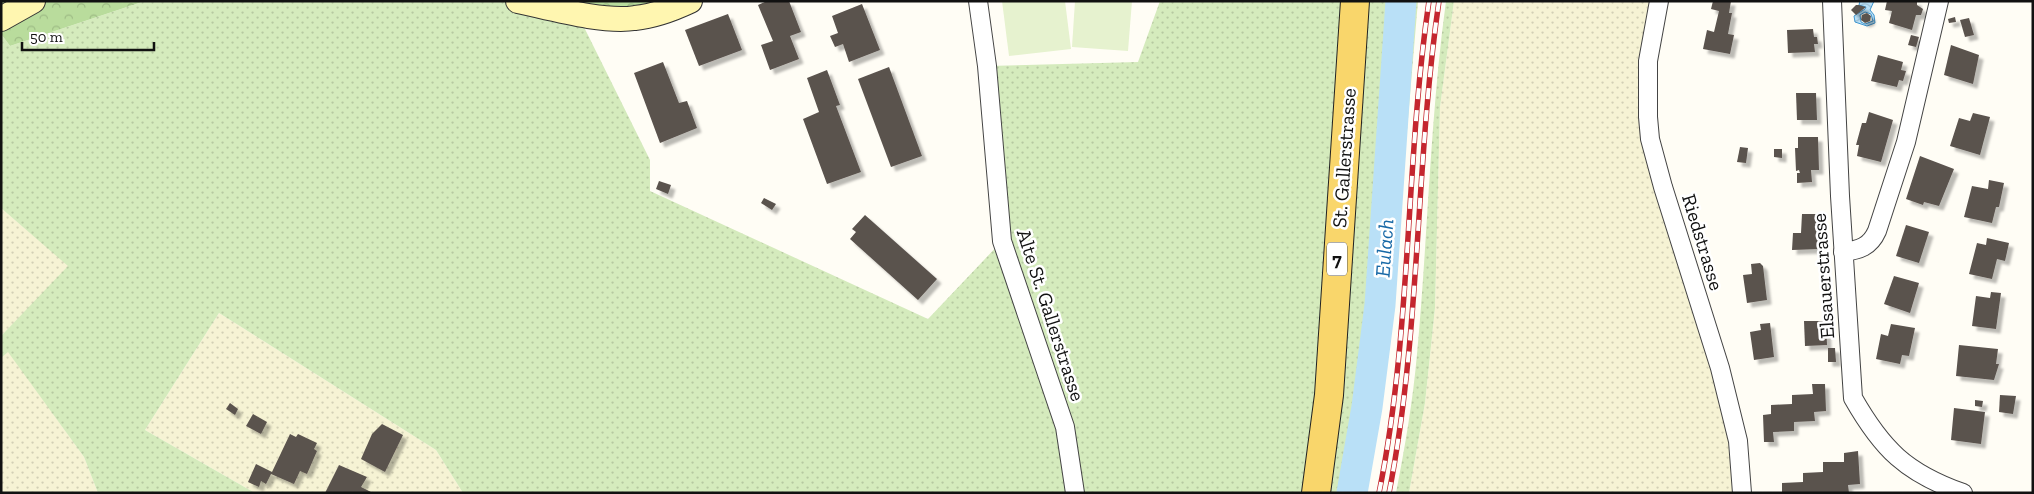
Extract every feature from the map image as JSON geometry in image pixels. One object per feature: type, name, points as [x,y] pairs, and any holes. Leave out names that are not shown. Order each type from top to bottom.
[{"type":"main road","name":"St. Gallerstrasse","points":[[1316,493],[1329,395],[1355,1]]},
{"type":"street","points":[[1,19],[33,1]]},
{"type":"street","points":[[518,1],[617,19],[635,18],[666,11],[690,1]]},
{"type":"street","name":"Alte St. Gallerstrasse","points":[[978,1],[987,66],[1002,241],[1064,427],[1075,493]]},
{"type":"street","name":"Riedstrasse","points":[[1659,1],[1648,61],[1650,138],[1663,187],[1720,368],[1738,441],[1742,493]]},
{"type":"street","name":"Elsauerstrasse","points":[[1832,1],[1842,252],[1852,398],[1885,447],[1908,467],[1934,483],[1963,493]]},
{"type":"street","points":[[1842,252],[1864,248],[1873,241],[1877,231],[1906,142],[1939,1]]},
{"type":"shaded area","points":[[1454,1],[1651,1],[1638,61],[1642,138],[1714,371],[1731,446],[1733,493],[1409,493],[1425,403],[1435,308],[1440,107]]},
{"type":"shaded area","points":[[1,208],[69,266],[1,336]]},
{"type":"shaded area","points":[[219,313],[436,450],[463,493],[255,493],[145,430]]},
{"type":"shaded area","points":[[8,351],[84,457],[98,493],[1,493],[1,358]]},
{"type":"green space","points":[[1,1],[145,1],[10,46],[1,34]]},
{"type":"green space","points":[[145,1],[518,1],[577,13],[650,160],[650,191],[928,319],[1002,241],[987,66],[1138,62],[1160,1],[1418,1],[1387,366],[1367,493],[463,493],[436,450],[219,313],[145,430],[255,493],[98,493],[84,457],[8,352],[1,358],[1,336],[68,266],[1,208],[1,34],[10,46]]},
{"type":"green space","points":[[518,1],[690,1],[666,11]]},
{"type":"green space","points":[[1002,1],[1065,1],[1071,49],[1009,56]]},
{"type":"green space","points":[[1075,1],[1132,1],[1128,51],[1072,47]]},
{"type":"green space","points":[[1446,1],[1454,1],[1440,107],[1435,308],[1425,403],[1409,493],[1396,493],[1415,371],[1436,89]]},
{"type":"water","points":[[1860,1],[1874,1],[1870,10],[1874,15],[1875,23],[1867,26],[1855,22],[1854,16],[1866,7],[1859,5]],"holes":[[[1865,12],[1871,14],[1873,21],[1865,24],[1861,22],[1860,15]]]},
{"type":"building","points":[[767,1],[789,1],[801,32],[790,36],[799,59],[770,70],[761,45],[773,41],[758,5]]},
{"type":"building","points":[[1713,1],[1731,1],[1729,13],[1732,13],[1728,34],[1734,35],[1730,54],[1703,49],[1707,30],[1714,32],[1719,11],[1711,9]]},
{"type":"building","points":[[1887,1],[1917,1],[1917,5],[1923,9],[1921,15],[1916,15],[1912,30],[1889,23],[1892,11],[1885,10]]},
{"type":"building","points":[[862,4],[880,50],[849,62],[843,44],[835,47],[830,36],[838,33],[832,16]]},
{"type":"building","points":[[1856,5],[1866,7],[1856,15],[1851,10]]},
{"type":"building","points":[[1867,13],[1871,16],[1870,21],[1865,23],[1861,20],[1862,15]]},
{"type":"building","points":[[728,14],[742,50],[699,66],[685,30]]},
{"type":"building","points":[[1955,17],[1956,22],[1949,23],[1948,19]]},
{"type":"building","points":[[1969,18],[1974,35],[1965,37],[1960,20]]},
{"type":"building","points":[[1813,29],[1814,37],[1817,37],[1818,44],[1814,44],[1815,52],[1788,53],[1787,30]]},
{"type":"building","points":[[1911,35],[1919,37],[1916,47],[1908,45]]},
{"type":"building","points":[[1951,45],[1979,55],[1973,84],[1944,75]]},
{"type":"building","points":[[1878,55],[1903,62],[1901,70],[1906,71],[1903,81],[1899,80],[1897,87],[1871,81]]},
{"type":"building","points":[[663,62],[679,103],[687,101],[697,128],[660,143],[634,73]]},
{"type":"building","points":[[889,67],[922,156],[891,167],[858,79]]},
{"type":"building","points":[[827,70],[840,105],[836,106],[861,172],[827,184],[803,119],[819,112],[807,78]]},
{"type":"building","points":[[1796,93],[1816,93],[1817,120],[1797,120]]},
{"type":"building","points":[[1869,112],[1893,120],[1881,162],[1857,156],[1859,145],[1856,145],[1862,123],[1866,123]]},
{"type":"building","points":[[1973,113],[1990,117],[1980,155],[1950,146],[1959,118],[1970,121]]},
{"type":"building","points":[[1798,137],[1818,137],[1819,170],[1811,170],[1812,182],[1797,183],[1797,173],[1800,173],[1799,170],[1796,171],[1795,148],[1798,148]]},
{"type":"building","points":[[1740,147],[1748,148],[1746,163],[1737,162]]},
{"type":"building","points":[[1774,149],[1782,149],[1782,158],[1774,157]]},
{"type":"building","points":[[1920,156],[1954,169],[1939,206],[1924,202],[1923,205],[1906,199]]},
{"type":"building","points":[[1989,180],[2004,183],[1999,207],[1996,207],[1992,223],[1964,217],[1972,186],[1988,189]]},
{"type":"building","points":[[659,181],[671,185],[668,194],[656,189]]},
{"type":"building","points":[[764,198],[776,204],[772,210],[761,203]]},
{"type":"building","points":[[1802,214],[1821,214],[1819,249],[1792,250],[1793,233],[1801,233]]},
{"type":"building","points":[[865,215],[937,279],[918,300],[850,239],[856,232],[852,229]]},
{"type":"building","points":[[1906,225],[1929,232],[1919,263],[1896,256]]},
{"type":"building","points":[[1987,238],[2009,243],[2005,261],[1997,259],[1992,279],[1969,274],[1977,243],[1986,245]]},
{"type":"building","points":[[1760,263],[1763,266],[1767,300],[1747,303],[1743,275],[1752,274],[1751,264]]},
{"type":"building","points":[[1894,276],[1919,283],[1910,313],[1884,304]]},
{"type":"building","points":[[1991,292],[2001,293],[1996,329],[1972,326],[1976,296],[1990,298]]},
{"type":"building","points":[[1804,321],[1826,321],[1827,345],[1805,346]]},
{"type":"building","points":[[1770,323],[1774,357],[1754,360],[1750,332],[1761,330],[1760,324]]},
{"type":"building","points":[[1891,324],[1915,328],[1909,356],[1902,355],[1900,364],[1876,359],[1881,334],[1888,336]]},
{"type":"building","points":[[1959,345],[1998,349],[1996,364],[1999,364],[1994,380],[1956,376]]},
{"type":"building","points":[[1828,348],[1835,348],[1836,362],[1828,362]]},
{"type":"building","points":[[1812,384],[1825,384],[1826,411],[1814,412],[1815,421],[1794,422],[1794,431],[1773,432],[1774,442],[1764,442],[1763,415],[1771,414],[1771,405],[1792,404],[1792,395],[1813,394]]},
{"type":"building","points":[[2000,395],[2016,396],[2013,414],[1999,412]]},
{"type":"building","points":[[1975,400],[1983,401],[1982,407],[1975,406]]},
{"type":"building","points":[[230,403],[238,409],[235,415],[226,409]]},
{"type":"building","points":[[1954,408],[1985,412],[1981,444],[1951,440]]},
{"type":"building","points":[[253,414],[267,422],[261,434],[246,426]]},
{"type":"building","points":[[382,424],[403,435],[385,472],[361,459],[372,434]]},
{"type":"building","points":[[290,434],[296,437],[298,434],[317,443],[314,449],[317,451],[307,474],[300,471],[294,484],[271,474],[266,484],[261,481],[259,487],[248,482],[256,464],[272,472]]},
{"type":"building","points":[[1858,451],[1860,484],[1848,485],[1849,493],[1782,493],[1782,483],[1803,482],[1803,473],[1823,472],[1823,462],[1844,462],[1844,453]]},
{"type":"building","points":[[339,465],[367,477],[361,487],[373,493],[325,493]]},
{"type":"waterway","name":"Eulach","points":[[1352,493],[1367,407],[1380,305],[1401,1]]},
{"type":"railway","points":[[1379,493],[1390,432],[1397,371],[1421,62],[1429,1]]},
{"type":"railway","points":[[1389,493],[1407,371],[1431,62],[1439,1]]}]
